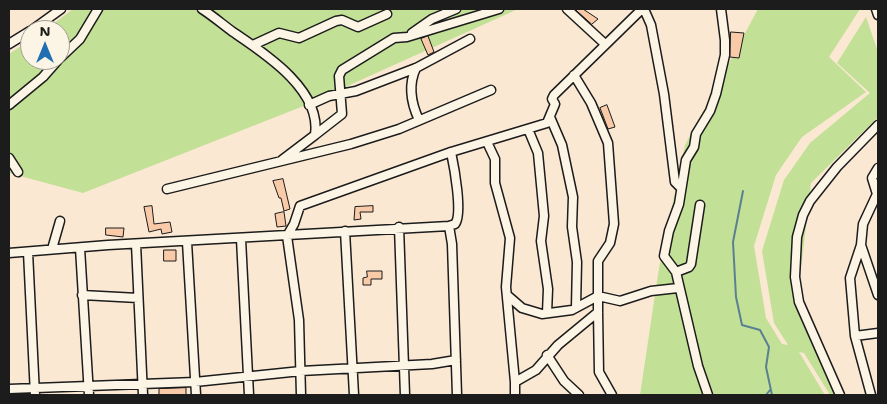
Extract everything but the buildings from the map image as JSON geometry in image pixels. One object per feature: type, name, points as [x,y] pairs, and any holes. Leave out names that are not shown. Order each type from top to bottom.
[{"type":"street","points":[[46,20],[60,9]]},
{"type":"street","points":[[70,49],[80,39],[99,9]]},
{"type":"street","points":[[202,9],[282,68],[309,105],[316,122],[314,135]]},
{"type":"street","points":[[213,16],[218,9]]},
{"type":"street","points":[[407,37],[432,20],[456,9]]},
{"type":"street","points":[[279,163],[342,114],[339,76],[342,70],[394,38],[407,37],[498,9]]},
{"type":"street","points":[[567,9],[605,44]]},
{"type":"street","points":[[301,395],[302,371],[298,320],[287,236],[294,224],[296,212],[303,204],[451,152],[547,123],[555,104],[552,99],[554,95],[643,9],[651,25],[664,94],[674,182],[681,188]]},
{"type":"street","points":[[708,395],[678,288],[676,272],[664,256],[679,204],[686,160],[694,147],[696,134],[710,111],[725,55],[725,40],[720,9]]},
{"type":"street","points":[[876,9],[878,15]]},
{"type":"street","points":[[253,45],[279,33],[298,38],[339,20],[358,27],[387,14]]},
{"type":"street","points":[[9,44],[20,38]]},
{"type":"street","points":[[309,105],[416,68],[470,39]]},
{"type":"street","points":[[416,68],[411,79],[410,90],[419,120]]},
{"type":"street","points":[[9,105],[49,70]]},
{"type":"street","points":[[574,76],[591,103],[608,143],[614,229],[610,243],[598,261],[598,312],[599,372],[612,395]]},
{"type":"street","points":[[167,189],[351,144],[419,120],[491,90]]},
{"type":"street","points":[[550,117],[562,145],[573,197],[572,227],[577,262],[576,307]]},
{"type":"street","points":[[840,395],[800,302],[795,277],[797,237],[803,215],[810,201],[837,167],[878,125]]},
{"type":"street","points":[[528,129],[538,153],[544,216],[541,241],[548,289],[547,313]]},
{"type":"street","points":[[488,142],[494,159],[495,183],[510,238],[506,294],[515,395]]},
{"type":"street","points":[[9,253],[287,236],[399,227],[449,226],[455,224],[458,216],[457,191],[451,152]]},
{"type":"street","points":[[9,158],[18,172]]},
{"type":"street","points":[[871,395],[855,336],[850,278],[861,245],[863,224],[876,200],[877,194],[872,178],[878,168]]},
{"type":"street","points":[[676,272],[690,267],[700,205]]},
{"type":"street","points":[[52,249],[60,221]]},
{"type":"street","points":[[449,226],[452,244],[457,395]]},
{"type":"street","points":[[399,227],[405,395]]},
{"type":"street","points":[[345,231],[354,395]]},
{"type":"street","points":[[241,239],[249,395]]},
{"type":"street","points":[[187,242],[196,395]]},
{"type":"street","points":[[136,244],[143,395]]},
{"type":"street","points":[[861,245],[878,295]]},
{"type":"street","points":[[80,248],[89,395]]},
{"type":"street","points":[[28,252],[35,391]]},
{"type":"street","points":[[506,294],[522,308],[532,312],[547,313],[576,307],[598,296],[620,301],[651,291],[678,288]]},
{"type":"street","points":[[82,295],[138,298]]},
{"type":"street","points":[[515,382],[536,370],[547,355],[598,312]]},
{"type":"street","points":[[855,336],[878,333]]},
{"type":"street","points":[[547,355],[564,381],[579,395]]},
{"type":"street","points":[[9,389],[35,391],[88,385],[195,382],[302,371],[432,364],[456,360]]},
{"type":"green space","points":[[73,9],[518,9],[301,107],[83,193],[9,173],[9,54],[20,47],[20,70],[70,70],[70,20],[58,20]]},
{"type":"green space","points":[[758,9],[860,9],[829,57],[866,92],[802,137],[776,175],[754,246],[766,318],[782,344],[788,345],[774,323],[762,251],[784,180],[810,143],[870,93],[837,63],[866,17],[878,52],[878,117],[811,183],[797,303],[839,395],[830,395],[804,353],[799,352],[825,395],[640,395],[659,268],[685,145]]},
{"type":"waterway","points":[[743,191],[733,242],[736,297],[742,325],[760,330],[769,347],[766,367],[772,395]]},
{"type":"waterway","points":[[766,395],[770,390]]}]
